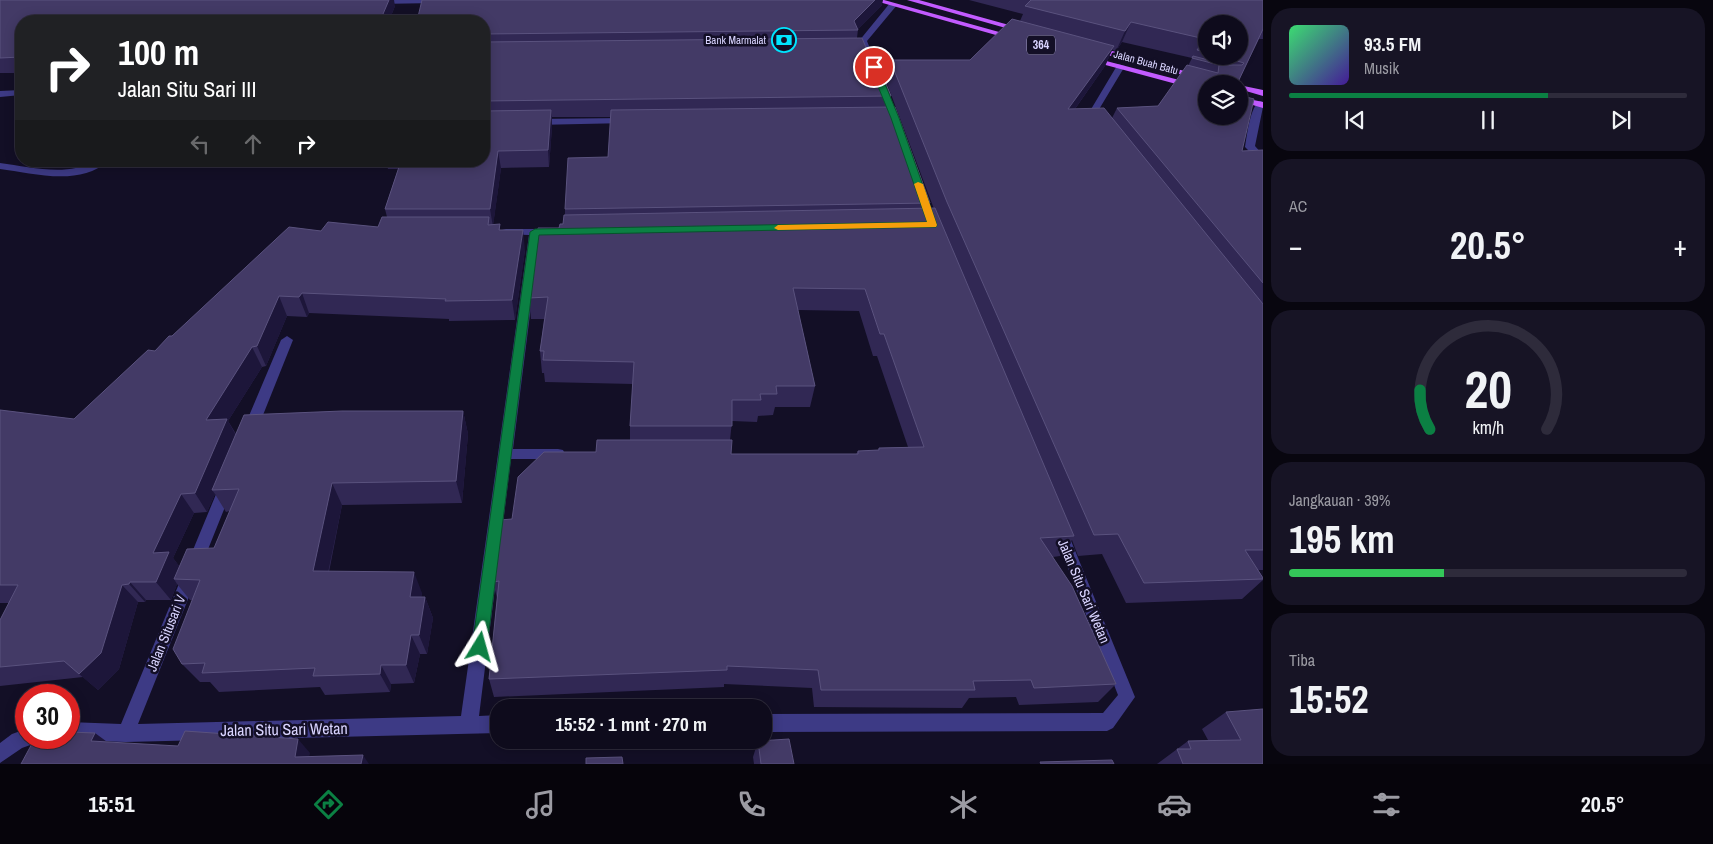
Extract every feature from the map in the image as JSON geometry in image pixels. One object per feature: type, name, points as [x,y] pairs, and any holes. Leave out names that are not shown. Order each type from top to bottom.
[{"type":"main road","name":"364","points":[[876,0],[1026,41]]},
{"type":"main road","name":"364","points":[[911,0],[1034,32]]},
{"type":"main road","name":"Jalan Buah Batu","points":[[1090,47],[1198,76]]},
{"type":"main road","name":"Jalan Buah Batu","points":[[1083,56],[1198,88]]},
{"type":"main road","points":[[1248,89],[1263,93]]},
{"type":"main road","points":[[1248,101],[1262,105]]},
{"type":"street","points":[[366,2],[448,1]]},
{"type":"street","points":[[874,67],[862,50],[862,41],[893,5]]},
{"type":"street","points":[[1104,132],[1091,116],[1121,66]]},
{"type":"street","points":[[0,94],[15,93]]},
{"type":"street","points":[[1262,105],[1256,114],[1250,147],[1263,160]]},
{"type":"street","points":[[523,122],[631,121]]},
{"type":"street","points":[[0,166],[64,174],[85,171],[93,167]]},
{"type":"street","points":[[496,232],[565,231]]},
{"type":"street","points":[[469,724],[535,232]]},
{"type":"street","points":[[246,440],[287,340]]},
{"type":"street","points":[[506,454],[575,454]]},
{"type":"street","name":"Jalan Situsari V","points":[[126,732],[231,477]]},
{"type":"street","name":"Jalan Situ Sari Wetan","points":[[772,724],[1107,722],[1128,697],[1054,518]]},
{"type":"street","name":"Jalan Situ Sari Wetan","points":[[80,730],[126,732],[490,724]]},
{"type":"street","points":[[0,754],[15,742]]},
{"type":"building","points":[[0,0],[389,0],[383,15],[15,15],[15,57],[0,58]]},
{"type":"building","points":[[422,0],[875,0],[854,21],[858,30],[490,34],[490,15],[418,15]]},
{"type":"building","points":[[1031,0],[1263,0],[1263,29],[1248,61],[1248,15],[1198,15],[1198,37],[1131,22],[1125,31],[1025,6]]},
{"type":"building","points":[[1012,19],[1114,46],[1068,109],[1104,108],[1263,304],[1263,550],[1245,550],[1263,579],[1144,583],[1118,534],[1094,535],[947,202],[890,60],[970,60]]},
{"type":"building","points":[[862,38],[873,64],[878,64],[891,96],[490,101],[490,42]]},
{"type":"building","points":[[1187,65],[1218,73],[1219,65],[1246,65],[1241,75],[1198,75],[1198,125],[1248,125],[1242,151],[1263,150],[1263,283],[1117,108],[1158,106]]},
{"type":"building","points":[[1248,97],[1254,99],[1248,125]]},
{"type":"building","points":[[895,107],[930,203],[565,209],[568,158],[608,157],[611,110]]},
{"type":"building","points":[[551,110],[548,150],[498,151],[490,209],[385,209],[399,167],[490,167],[490,111]]},
{"type":"building","points":[[935,208],[1074,536],[1040,538],[1072,586],[1116,684],[1034,688],[1031,680],[973,681],[975,690],[821,690],[818,670],[727,666],[727,670],[489,679],[499,581],[493,582],[500,520],[512,519],[518,477],[544,452],[596,452],[597,440],[732,440],[731,454],[858,454],[858,451],[879,450],[879,448],[924,447],[884,334],[880,334],[865,289],[793,288],[815,386],[776,386],[777,394],[760,394],[761,400],[732,400],[732,426],[630,426],[634,362],[543,360],[544,351],[540,351],[548,297],[529,298],[538,228],[559,228],[560,224],[563,224],[564,215]]},
{"type":"building","points":[[382,217],[489,217],[488,225],[500,224],[499,230],[523,230],[512,300],[445,301],[446,299],[302,293],[299,297],[279,296],[257,346],[252,347],[206,420],[227,419],[195,493],[181,494],[153,553],[169,552],[156,582],[130,582],[129,584],[122,585],[101,653],[79,674],[64,661],[0,667],[0,620],[18,585],[0,585],[0,410],[74,419],[148,350],[155,351],[169,336],[172,336],[289,227],[321,231],[328,222],[378,227]]},
{"type":"building","points":[[342,411],[463,411],[456,481],[332,483],[313,571],[414,572],[410,597],[425,597],[419,635],[411,635],[406,665],[381,665],[380,674],[313,676],[315,668],[202,673],[205,663],[182,664],[173,649],[200,580],[174,579],[187,549],[214,548],[239,489],[212,490],[244,415]]},
{"type":"building","points":[[1263,709],[1263,764],[1183,764],[1177,749],[1191,749],[1188,741],[1241,740],[1226,712]]},
{"type":"building","points":[[185,731],[298,739],[295,757],[363,755],[361,764],[21,764],[29,749],[80,749],[80,732],[95,733],[91,741],[178,746]]},
{"type":"building","points":[[789,739],[794,764],[761,764],[759,749],[772,749],[772,740]]},
{"type":"building","points":[[622,757],[623,764],[586,764],[586,758]]},
{"type":"building","points":[[1112,760],[1114,764],[1041,764],[1040,762]]},
{"type":"slow traffic","points":[[778,228],[933,225],[918,184]]},
{"type":"place","name":"Bank Marmalat","points":[[784,40]]},
{"type":"route","points":[[480,647],[535,232],[933,225],[895,118],[874,67]]}]
